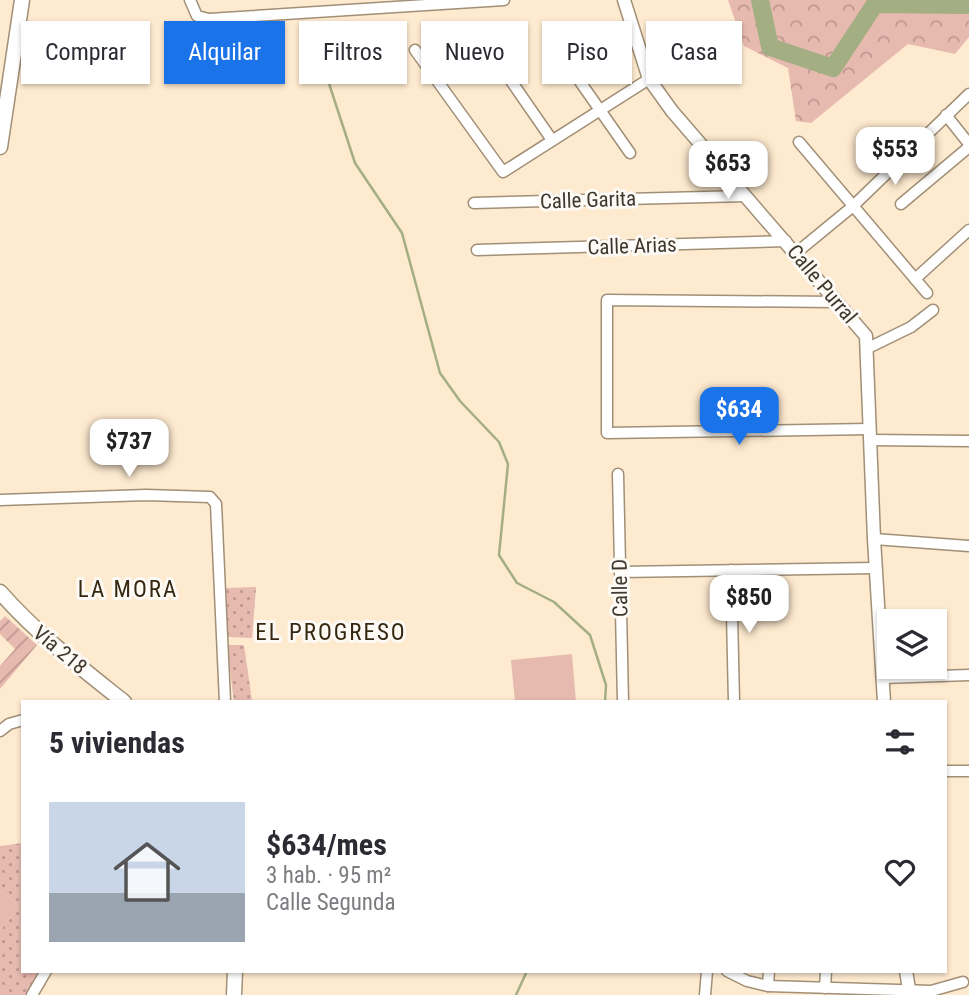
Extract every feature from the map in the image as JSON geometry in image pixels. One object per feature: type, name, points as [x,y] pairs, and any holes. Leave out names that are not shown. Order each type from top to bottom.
[{"type":"main road","points":[[0,147],[4,95],[22,0]]},
{"type":"main road","name":"Vía 218","points":[[0,592],[49,642],[122,700]]},
{"type":"main road","points":[[234,995],[235,973]]},
{"type":"street","points":[[190,0],[197,16],[209,19],[348,6],[504,0]]},
{"type":"street","name":"Calle Purral","points":[[624,0],[646,70]]},
{"type":"street","points":[[415,50],[503,172],[646,81]]},
{"type":"street","points":[[513,84],[552,140]]},
{"type":"street","points":[[582,84],[630,152]]},
{"type":"street","name":"Calle Purral","points":[[653,84],[672,111],[866,336],[878,609]]},
{"type":"street","points":[[796,253],[852,207],[969,94]]},
{"type":"street","points":[[901,204],[969,146],[946,115]]},
{"type":"street","points":[[799,142],[927,293]]},
{"type":"street","name":"Calle Garita","points":[[474,203],[745,196]]},
{"type":"street","points":[[915,279],[969,230]]},
{"type":"street","name":"Calle Arias","points":[[477,250],[786,241]]},
{"type":"street","points":[[835,302],[607,300],[607,433],[870,434],[969,441]]},
{"type":"street","points":[[866,349],[911,327],[933,310]]},
{"type":"street","name":"Calle D","points":[[618,474],[623,700]]},
{"type":"street","points":[[0,500],[210,496],[216,505],[225,700]]},
{"type":"street","points":[[874,539],[969,546]]},
{"type":"street","points":[[620,572],[875,568]]},
{"type":"street","points":[[731,570],[734,700]]},
{"type":"street","points":[[947,676],[969,675]]},
{"type":"street","name":"Calle Purral","points":[[882,679],[884,700]]},
{"type":"street","points":[[0,731],[9,724],[21,721]]},
{"type":"street","points":[[947,771],[969,771]]},
{"type":"street","points":[[32,995],[45,973]]},
{"type":"street","points":[[705,995],[707,973]]},
{"type":"street","points":[[731,973],[747,981],[768,986],[909,993],[931,992],[963,982]]},
{"type":"street","points":[[768,986],[769,973]]},
{"type":"street","points":[[825,988],[826,973]]},
{"type":"street","points":[[906,973],[909,993]]},
{"type":"green space","points":[[728,0],[969,0],[969,37],[955,54],[908,44],[811,123],[796,121],[788,68],[744,46],[742,21],[735,21]]},
{"type":"green space","points":[[256,587],[252,638],[228,637],[226,588]]},
{"type":"green space","points":[[5,616],[37,645],[0,689],[0,666],[15,649],[0,634],[0,621]]},
{"type":"green space","points":[[227,645],[244,645],[252,700],[234,700]]},
{"type":"green space","points":[[572,654],[576,700],[515,700],[511,660]]},
{"type":"green space","points":[[21,843],[21,973],[40,973],[27,995],[0,995],[0,931],[19,906],[0,891],[0,846]]},
{"type":"green space","points":[[0,891],[19,906],[0,931]]},
{"type":"waterway","points":[[760,0],[770,47],[833,68],[875,4],[969,5]]},
{"type":"waterway","points":[[329,84],[355,163],[402,233],[440,373],[460,401],[499,442],[508,464],[499,555],[517,583],[554,602],[590,635],[606,685],[605,700]]},
{"type":"waterway","points":[[516,995],[526,973]]},
{"type":"district","name":"LA MORA","points":[[128,589]]},
{"type":"district","name":"EL PROGRESO","points":[[331,632]]}]
